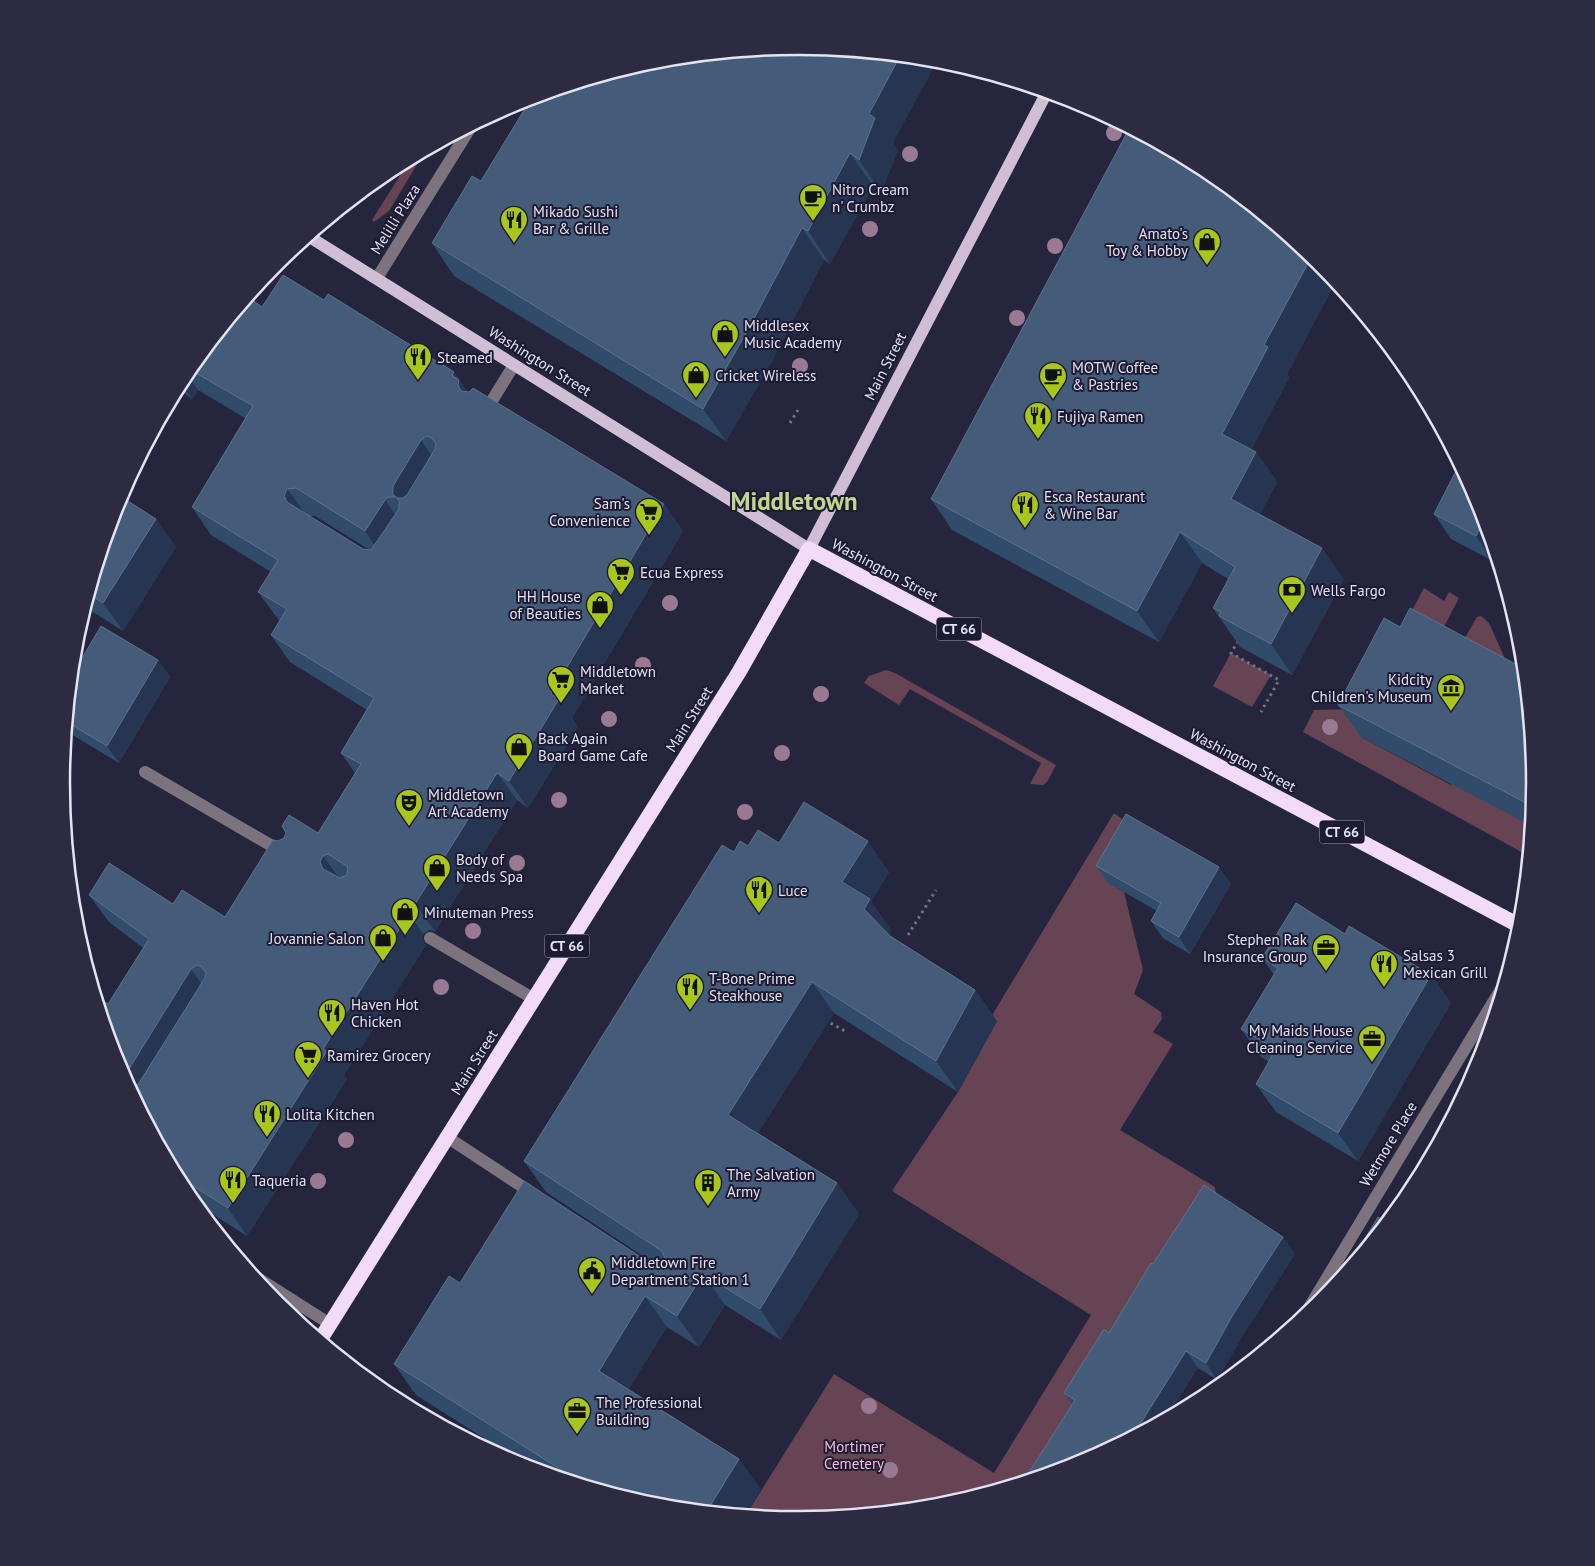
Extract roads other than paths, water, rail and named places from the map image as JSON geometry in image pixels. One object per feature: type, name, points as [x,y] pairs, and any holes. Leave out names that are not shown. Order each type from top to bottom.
[{"type":"highway","name":"Washington Street","points":[[809,549],[1512,922]]},
{"type":"highway","name":"Main Street","points":[[323,1335],[740,672],[809,549]]},
{"type":"main road","name":"Main Street","points":[[809,549],[1043,98]]},
{"type":"main road","name":"Washington Street","points":[[313,239],[809,549]]},
{"type":"street","name":"Melilli Plaza","points":[[377,278],[466,135]]},
{"type":"street","points":[[486,412],[514,365]]},
{"type":"street","points":[[145,772],[297,860]]},
{"type":"street","points":[[430,938],[534,999]]},
{"type":"street","name":"Wetmore Place","points":[[1320,1290],[1490,1007]]},
{"type":"street","points":[[447,1137],[548,1204]]},
{"type":"street","points":[[274,1288],[330,1324]]},
{"type":"place","name":"Nitro Cream n' Crumbz","points":[[813,222]]},
{"type":"place","name":"Mikado Sushi Bar & Grille","points":[[514,244]]},
{"type":"place","name":"Amato's Toy & Hobby","points":[[1207,266]]},
{"type":"place","name":"Middlesex Music Academy","points":[[725,358]]},
{"type":"place","name":"Steamed","points":[[418,381]]},
{"type":"place","name":"Cricket Wireless","points":[[696,399]]},
{"type":"place","name":"MOTW Coffee & Pastries","points":[[1053,400]]},
{"type":"place","name":"Fujiya Ramen","points":[[1038,440]]},
{"type":"place","name":"Esca Restaurant & Wine Bar","points":[[1025,529]]},
{"type":"place","name":"Sam's Convenience","points":[[649,536]]},
{"type":"place","name":"Ecua Express","points":[[621,596]]},
{"type":"place","name":"Wells Fargo","points":[[1292,614]]},
{"type":"place","name":"HH House of Beauties","points":[[600,629]]},
{"type":"place","name":"Middletown Market","points":[[561,704]]},
{"type":"place","name":"Kidcity Children's Museum","points":[[1451,712]]},
{"type":"place","name":"Back Again Board Game Cafe","points":[[519,771]]},
{"type":"place","name":"Middletown Art Academy","points":[[409,827]]},
{"type":"place","name":"Body of Needs Spa","points":[[437,892]]},
{"type":"place","name":"Luce","points":[[759,914]]},
{"type":"place","name":"Minuteman Press","points":[[405,936]]},
{"type":"place","name":"Jovannie Salon","points":[[383,962]]},
{"type":"place","name":"Stephen Rak Insurance Group","points":[[1326,972]]},
{"type":"place","name":"Salsas 3 Mexican Grill","points":[[1384,988]]},
{"type":"place","name":"T-Bone Prime Steakhouse","points":[[690,1011]]},
{"type":"place","name":"Haven Hot Chicken","points":[[332,1037]]},
{"type":"place","name":"My Maids House Cleaning Service","points":[[1372,1063]]},
{"type":"place","name":"Ramirez Grocery","points":[[308,1079]]},
{"type":"place","name":"Lolita Kitchen","points":[[267,1138]]},
{"type":"place","name":"Taqueria","points":[[233,1204]]},
{"type":"place","name":"The Salvation Army","points":[[708,1207]]},
{"type":"place","name":"Middletown Fire Department Station 1","points":[[592,1295]]},
{"type":"place","name":"The Professional Building","points":[[577,1435]]},
{"type":"district","name":"Middletown","points":[[794,501]]},
{"type":"park label","name":"Mortimer Cemetery","points":[[854,1454]]}]
